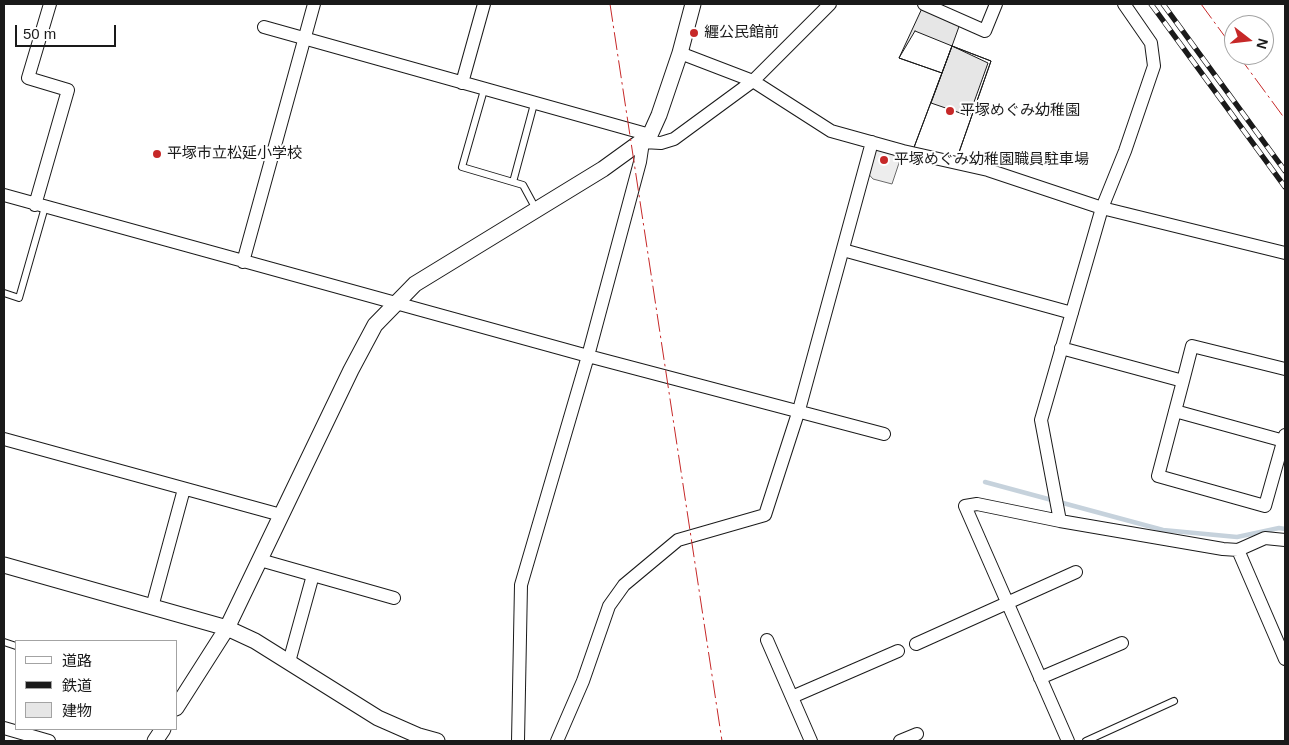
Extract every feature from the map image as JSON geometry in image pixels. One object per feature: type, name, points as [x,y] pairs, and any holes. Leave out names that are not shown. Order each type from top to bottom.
[{"type":"street","points":[[40,206],[68,90],[28,78],[50,4]]},
{"type":"street","points":[[243,262],[314,4]]},
{"type":"street","points":[[462,83],[484,4]]},
{"type":"street","points":[[518,741],[521,585],[588,356],[647,138],[660,115],[680,53],[693,4]]},
{"type":"street","points":[[264,27],[534,104],[661,143],[674,139],[754,81],[830,4]]},
{"type":"street","points":[[924,4],[985,31],[996,4]]},
{"type":"street","points":[[1060,521],[1041,420],[1102,208],[1125,150],[1154,66],[1151,43],[1124,4]]},
{"type":"street","points":[[680,53],[754,81],[831,131],[988,170],[1102,208],[1285,253]]},
{"type":"street","points":[[181,691],[227,628],[351,370],[375,325],[415,284],[647,138]]},
{"type":"street","points":[[557,741],[583,680],[609,606],[624,585],[678,540],[765,515],[799,410],[872,142]]},
{"type":"street","points":[[4,196],[588,356],[799,410],[884,434]]},
{"type":"street","points":[[843,250],[1072,313]]},
{"type":"street","points":[[1175,411],[1285,438],[1280,474],[1265,506],[1158,476],[1175,411],[1183,381],[1192,346],[1285,369]]},
{"type":"street","points":[[1061,348],[1183,381]]},
{"type":"street","points":[[4,439],[281,515]]},
{"type":"street","points":[[152,607],[184,489]]},
{"type":"street","points":[[1068,741],[965,506],[977,504],[1060,521],[1223,549],[1238,550],[1265,538],[1285,540]]},
{"type":"street","points":[[1238,550],[1285,657]]},
{"type":"street","points":[[260,560],[394,598]]},
{"type":"street","points":[[4,565],[227,628],[255,641],[378,718],[419,736],[436,741]]},
{"type":"street","points":[[916,644],[1076,572]]},
{"type":"street","points":[[289,662],[313,575]]},
{"type":"street","points":[[767,640],[811,741]]},
{"type":"street","points":[[1040,678],[1122,643]]},
{"type":"street","points":[[792,697],[898,652]]},
{"type":"street","points":[[4,728],[49,741]]},
{"type":"street","points":[[155,741],[162,730]]},
{"type":"street","points":[[900,741],[917,734]]},
{"type":"lane","points":[[484,90],[462,167],[523,186],[536,209]]},
{"type":"lane","points":[[513,182],[534,104]]},
{"type":"lane","points":[[4,293],[19,298],[40,206]]},
{"type":"lane","points":[[1086,741],[1174,701]]},
{"type":"shaded area","name":"平塚めぐみ幼稚園職員駐車場","points":[[872,142],[903,151],[892,184],[873,179],[865,170]]},
{"type":"building","name":"平塚めぐみ幼稚園","points":[[924,4],[961,21],[952,46],[991,61],[957,158],[913,150],[942,73],[899,58]]},
{"type":"building","points":[[915,31],[952,46],[942,73],[899,58]]},
{"type":"building","name":"平塚めぐみ幼稚園","points":[[952,46],[991,61],[957,158],[913,150]]},
{"type":"building","points":[[952,46],[988,63],[969,116],[931,103]]},
{"type":"waterway","points":[[985,482],[1163,530],[1237,537],[1279,528],[1285,529]]},
{"type":"railway","points":[[1151,4],[1285,187]]},
{"type":"railway","points":[[1163,4],[1285,171]]},
{"type":"power","points":[[610,4],[722,741]]},
{"type":"power","points":[[1201,4],[1224,35]]},
{"type":"power","points":[[1245,65],[1285,119]]},
{"type":"place","name":"纒公民館前","points":[[694,33]]},
{"type":"place","name":"平塚めぐみ幼稚園","points":[[950,111]]},
{"type":"place","name":"平塚市立松延小学校","points":[[157,154]]},
{"type":"place","name":"平塚めぐみ幼稚園職員駐車場","points":[[884,160]]}]
